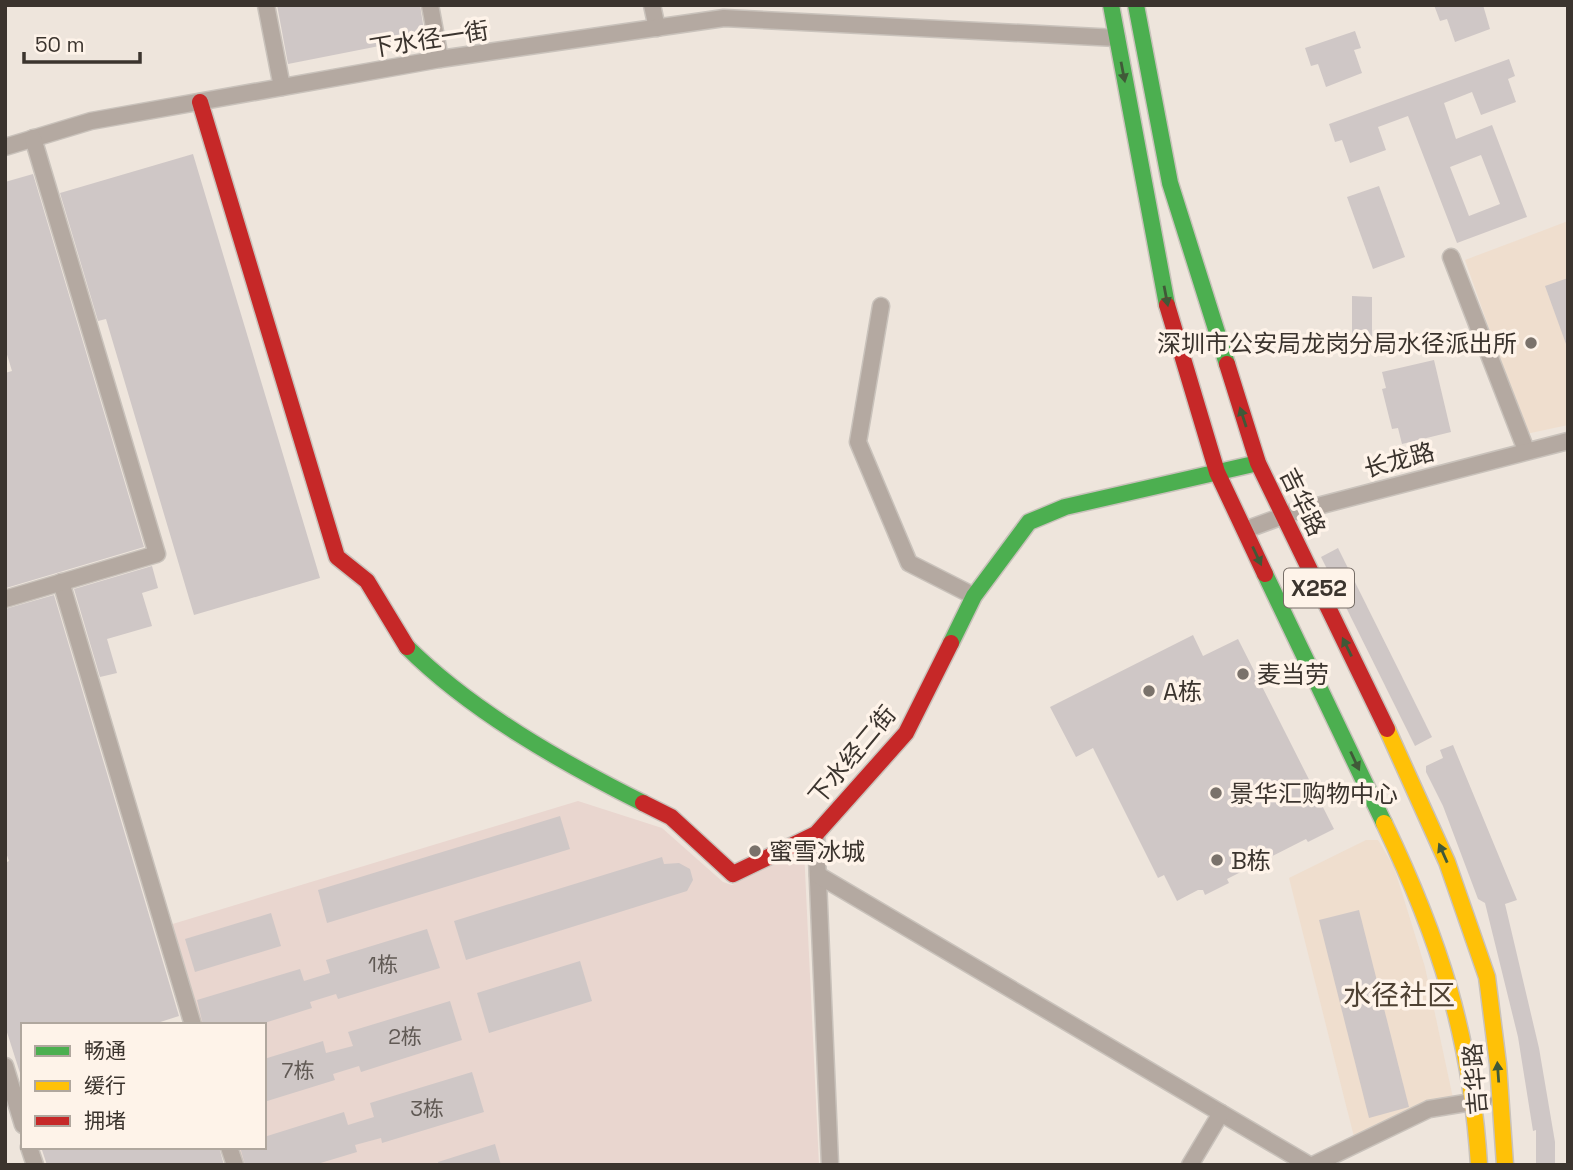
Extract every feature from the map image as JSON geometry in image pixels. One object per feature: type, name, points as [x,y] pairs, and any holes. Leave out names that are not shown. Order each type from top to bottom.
[{"type":"main road","name":"吉华路","points":[[1111,5],[1170,318],[1217,472],[1419,894],[1449,980],[1475,1101],[1479,1165]]},
{"type":"main road","name":"吉华路","points":[[1136,5],[1170,183],[1258,463],[1385,724],[1447,862],[1487,977],[1505,1165]]},
{"type":"main road","name":"下水经二街","points":[[200,102],[337,557],[368,581],[408,648],[492,716],[589,776],[671,817],[733,874],[816,834],[906,733],[974,596],[1029,522],[1065,507],[1217,472]]},
{"type":"main road","points":[[1217,472],[1258,463]]},
{"type":"street","points":[[266,5],[282,88]]},
{"type":"street","points":[[430,5],[440,59]]},
{"type":"street","points":[[652,5],[657,28]]},
{"type":"street","name":"下水径一街","points":[[5,147],[91,121],[440,59],[724,18],[1117,38]]},
{"type":"street","points":[[5,598],[157,554],[33,138]]},
{"type":"street","points":[[1451,257],[1526,450]]},
{"type":"street","points":[[881,306],[858,442],[909,563],[974,596]]},
{"type":"street","name":"长龙路","points":[[1245,530],[1283,515],[1568,441]]},
{"type":"street","points":[[61,582],[192,1023]]},
{"type":"street","points":[[816,834],[830,1165]]},
{"type":"street","points":[[818,875],[1311,1165],[1429,1108],[1500,1099]]},
{"type":"street","points":[[5,1066],[21,1118]]},
{"type":"street","points":[[1191,1165],[1221,1113]]},
{"type":"shaded area","name":"深圳市公安局龙岗分局水径派出所","points":[[1568,221],[1568,425],[1526,434],[1465,260]]},
{"type":"shaded area","points":[[578,801],[662,828],[723,882],[732,885],[804,850],[819,1165],[237,1165],[233,1149],[266,1149],[266,1023],[194,1023],[166,926]]},
{"type":"shaded area","points":[[1366,840],[1378,840],[1394,867],[1425,967],[1453,1098],[1354,1137],[1289,878]]},
{"type":"building","points":[[277,5],[420,5],[425,37],[288,64]]},
{"type":"building","points":[[1434,5],[1483,5],[1490,29],[1455,42],[1447,19],[1440,21]]},
{"type":"building","points":[[1355,31],[1361,48],[1354,50],[1362,73],[1326,87],[1318,64],[1311,66],[1305,48]]},
{"type":"building","points":[[1509,59],[1515,76],[1508,79],[1516,102],[1481,115],[1472,92],[1444,103],[1456,139],[1492,125],[1527,217],[1457,243],[1408,116],[1378,127],[1386,150],[1350,163],[1342,140],[1335,142],[1329,124]],"holes":[[[1481,155],[1500,204],[1469,216],[1450,167]]]},
{"type":"building","points":[[193,154],[320,578],[194,615],[106,319],[98,321],[60,193]]},
{"type":"building","points":[[33,174],[144,547],[6,588],[5,373],[12,371],[5,348],[5,182]]},
{"type":"building","points":[[1379,186],[1405,257],[1373,269],[1347,197]]},
{"type":"building","points":[[1568,278],[1568,344],[1566,344],[1545,286]]},
{"type":"building","points":[[1352,296],[1372,297],[1372,353],[1352,353]]},
{"type":"building","points":[[1434,360],[1451,432],[1402,444],[1398,428],[1392,429],[1382,389],[1386,388],[1382,372]]},
{"type":"building","points":[[1338,548],[1432,737],[1415,746],[1321,557]]},
{"type":"building","points":[[152,566],[158,588],[142,593],[152,626],[107,639],[117,673],[100,677],[74,589]]},
{"type":"building","points":[[54,595],[179,1016],[157,1023],[21,1023],[21,1073],[5,1026],[5,863],[9,861],[5,850],[5,609]]},
{"type":"building","name":"景华汇购物中心","points":[[1193,635],[1203,656],[1238,639],[1334,829],[1308,842],[1306,839],[1227,879],[1229,883],[1205,895],[1203,890],[1198,890],[1177,901],[1164,875],[1158,878],[1093,748],[1076,757],[1050,707]]},
{"type":"building","points":[[1453,745],[1517,900],[1505,904],[1539,1048],[1555,1142],[1555,1165],[1536,1165],[1536,1130],[1533,1131],[1518,1037],[1485,903],[1478,899],[1443,806],[1426,772],[1426,766],[1443,758],[1440,750]]},
{"type":"building","points":[[560,816],[570,849],[327,923],[318,890]]},
{"type":"building","points":[[662,857],[664,864],[679,863],[690,869],[693,880],[687,891],[466,960],[454,921]]},
{"type":"building","points":[[1359,910],[1409,1107],[1369,1118],[1319,920]]},
{"type":"building","points":[[271,913],[281,946],[195,972],[185,939]]},
{"type":"building","points":[[427,929],[440,968],[338,999],[336,994],[310,1002],[312,1008],[264,1023],[203,1023],[197,1000],[300,969],[304,981],[330,973],[326,960]]},
{"type":"building","points":[[580,961],[592,1001],[489,1033],[477,993]]},
{"type":"building","points":[[450,1001],[462,1040],[361,1072],[359,1066],[333,1074],[335,1080],[266,1101],[266,1058],[323,1041],[326,1053],[353,1046],[348,1032]]},
{"type":"building","points":[[472,1072],[484,1112],[382,1143],[381,1138],[355,1145],[357,1152],[314,1165],[245,1165],[241,1149],[266,1149],[266,1136],[344,1112],[348,1125],[374,1117],[370,1103]]},
{"type":"building","points":[[495,1144],[501,1165],[439,1165],[438,1162]]},
{"type":"building","points":[[42,1149],[220,1149],[224,1165],[47,1165]]},
{"type":"traffic: fast","points":[[1111,5],[1167,305]]},
{"type":"traffic: fast","points":[[1136,5],[1170,183],[1227,364]]},
{"type":"traffic: fast","points":[[951,643],[974,596],[1029,522],[1065,507],[1258,463]]},
{"type":"traffic: fast","points":[[1265,574],[1384,823]]},
{"type":"traffic: fast","points":[[407,647],[460,693],[519,734],[581,771],[643,803]]},
{"type":"traffic: slow","points":[[1387,729],[1447,862],[1487,977],[1498,1064],[1505,1165]]},
{"type":"traffic: slow","points":[[1384,823],[1421,907],[1449,989],[1469,1073],[1479,1165]]},
{"type":"traffic: jam","points":[[200,102],[337,557],[367,581],[407,647]]},
{"type":"traffic: jam","points":[[1167,305],[1217,472],[1265,574]]},
{"type":"traffic: jam","points":[[1227,364],[1258,463],[1387,729]]},
{"type":"traffic: jam","points":[[643,803],[671,817],[733,874],[816,834],[906,733],[951,643]]},
{"type":"place","name":"深圳市公安局龙岗分局水径派出所","points":[[1531,343]]},
{"type":"place","name":"麦当劳","points":[[1243,674]]},
{"type":"place","name":"A栋","points":[[1149,691]]},
{"type":"place","name":"景华汇购物中心","points":[[1216,793]]},
{"type":"place","name":"蜜雪冰城","points":[[755,851]]},
{"type":"place","name":"B栋","points":[[1217,860]]},
{"type":"district","name":"水径社区","points":[[1399,995]]}]
